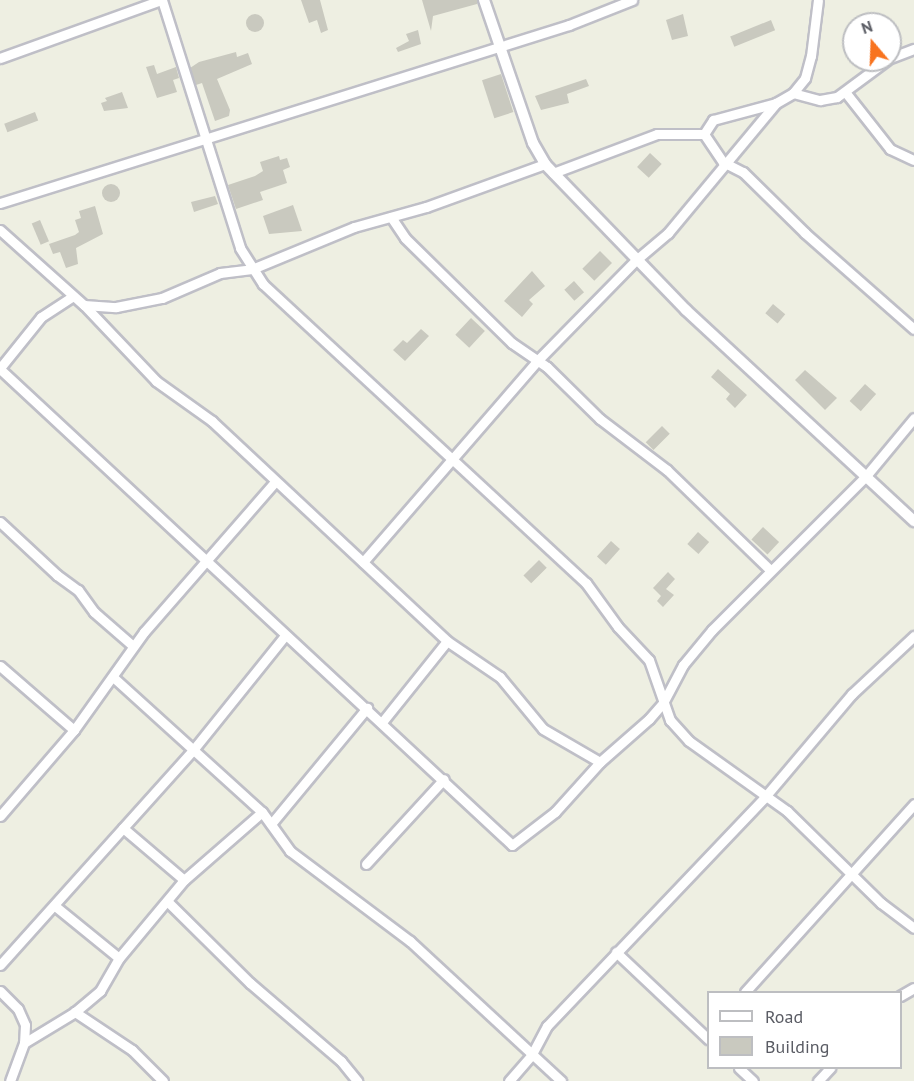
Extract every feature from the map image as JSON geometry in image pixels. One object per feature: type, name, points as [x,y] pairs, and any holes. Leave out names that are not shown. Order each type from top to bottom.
[{"type":"street","points":[[0,58],[162,0],[240,248],[252,269],[291,311],[596,592],[618,627],[649,660],[670,720],[689,741],[764,798],[787,811],[854,873],[880,903],[914,928]]},
{"type":"street","points":[[484,0],[497,47],[533,143],[549,169],[636,260],[914,521]]},
{"type":"street","points":[[0,203],[497,47],[632,0]]},
{"type":"street","points":[[704,134],[713,120],[776,103],[794,93],[805,78],[811,56],[818,0]]},
{"type":"street","points":[[794,93],[820,100],[846,93],[873,72]]},
{"type":"street","points":[[846,93],[890,149],[914,160]]},
{"type":"street","points":[[363,562],[453,461],[536,362],[636,260],[668,233],[723,162],[776,103]]},
{"type":"street","points":[[84,305],[116,307],[162,298],[220,273],[252,269],[354,227],[657,134],[704,134]]},
{"type":"street","points":[[704,134],[723,162],[743,172],[805,233],[914,329]]},
{"type":"street","points":[[391,217],[405,238],[536,362],[564,382],[600,419],[667,470],[770,569]]},
{"type":"street","points":[[0,230],[72,297],[84,305],[156,381],[212,421],[447,641],[500,677],[543,729],[600,762]]},
{"type":"street","points":[[72,297],[41,317],[0,368],[284,637],[383,721],[512,845],[555,812],[600,762],[663,703],[683,665],[770,569],[866,476],[914,418]]},
{"type":"street","points":[[0,816],[74,730],[133,646],[275,482]]},
{"type":"street","points":[[0,522],[57,575],[78,590],[94,612],[133,646]]},
{"type":"street","points":[[509,1081],[531,1056],[547,1026],[764,798],[852,694],[914,636]]},
{"type":"street","points":[[0,965],[193,750],[284,637]]},
{"type":"street","points":[[383,721],[447,641]]},
{"type":"street","points":[[0,666],[74,730]]},
{"type":"street","points":[[112,677],[262,812],[290,851],[410,941],[531,1056],[561,1081]]},
{"type":"street","points":[[271,824],[367,708]]},
{"type":"street","points":[[366,864],[444,779]]},
{"type":"street","points":[[747,991],[914,804]]},
{"type":"street","points":[[24,1043],[45,1033],[100,991],[119,958],[184,880],[262,812]]},
{"type":"street","points":[[123,828],[184,880]]},
{"type":"street","points":[[167,901],[250,983],[341,1061],[357,1081]]},
{"type":"street","points":[[55,906],[119,958]]},
{"type":"street","points":[[616,952],[707,1035]]},
{"type":"street","points":[[0,991],[18,1009],[25,1025],[24,1043],[10,1081]]},
{"type":"street","points":[[75,1012],[132,1050],[163,1081]]},
{"type":"street","points":[[25,1025],[45,1033]]},
{"type":"street","points":[[740,1069],[753,1081]]},
{"type":"street","points":[[818,1081],[829,1069]]},
{"type":"building","points":[[301,0],[320,0],[328,30],[321,33],[317,20],[309,23]]},
{"type":"building","points":[[422,0],[477,0],[477,4],[433,16],[431,31]]},
{"type":"building","points":[[255,14],[261,17],[264,23],[261,29],[255,32],[249,29],[246,23],[249,17]]},
{"type":"building","points":[[683,14],[688,36],[672,40],[666,20]]},
{"type":"building","points":[[771,20],[775,30],[734,47],[730,36]]},
{"type":"building","points":[[418,30],[421,44],[398,52],[396,48],[409,41],[406,34]]},
{"type":"building","points":[[236,52],[237,57],[248,53],[252,64],[217,79],[230,110],[229,116],[215,121],[202,83],[196,85],[190,68],[199,62]]},
{"type":"building","points":[[154,65],[157,74],[176,67],[179,78],[173,80],[177,92],[157,98],[146,67]]},
{"type":"building","points":[[501,74],[513,112],[494,118],[482,80]]},
{"type":"building","points":[[586,79],[589,86],[567,94],[569,103],[541,110],[535,96]]},
{"type":"building","points":[[122,92],[128,108],[104,111],[101,103],[107,101],[105,98]]},
{"type":"building","points":[[35,112],[38,120],[7,132],[4,124]]},
{"type":"building","points":[[650,153],[662,164],[649,178],[637,167]]},
{"type":"building","points":[[279,156],[280,160],[287,158],[290,167],[283,170],[287,183],[260,192],[263,200],[236,209],[228,185],[255,176],[263,171],[260,162]]},
{"type":"building","points":[[107,184],[115,184],[120,189],[118,200],[107,202],[102,197],[102,189]]},
{"type":"building","points":[[215,196],[218,204],[194,212],[191,202]]},
{"type":"building","points":[[293,205],[302,231],[269,234],[263,216]]},
{"type":"building","points":[[95,206],[103,234],[76,248],[78,264],[66,268],[60,252],[53,254],[49,244],[79,232],[75,220],[81,218],[79,211]]},
{"type":"building","points":[[40,220],[49,241],[41,245],[32,224]]},
{"type":"building","points":[[600,251],[612,263],[594,281],[582,269]]},
{"type":"building","points":[[532,271],[545,286],[529,300],[533,304],[522,317],[504,301]]},
{"type":"building","points":[[574,281],[584,292],[574,301],[564,290]]},
{"type":"building","points":[[773,304],[785,314],[778,323],[765,313]]},
{"type":"building","points":[[471,318],[485,331],[469,348],[455,335]]},
{"type":"building","points":[[421,329],[429,336],[405,361],[393,350],[403,340],[407,343]]},
{"type":"building","points":[[718,369],[747,395],[735,408],[726,399],[730,394],[711,377]]},
{"type":"building","points":[[805,370],[837,398],[825,410],[795,380]]},
{"type":"building","points":[[865,384],[876,394],[861,411],[850,401]]},
{"type":"building","points":[[662,426],[670,434],[654,450],[646,442]]},
{"type":"building","points":[[763,527],[779,542],[767,554],[751,539]]},
{"type":"building","points":[[698,532],[709,542],[698,554],[687,544]]},
{"type":"building","points":[[611,541],[620,549],[606,565],[597,557]]},
{"type":"building","points":[[539,560],[547,568],[531,583],[523,576]]},
{"type":"building","points":[[668,572],[675,579],[666,589],[674,595],[663,607],[657,601],[661,596],[653,588]]}]
